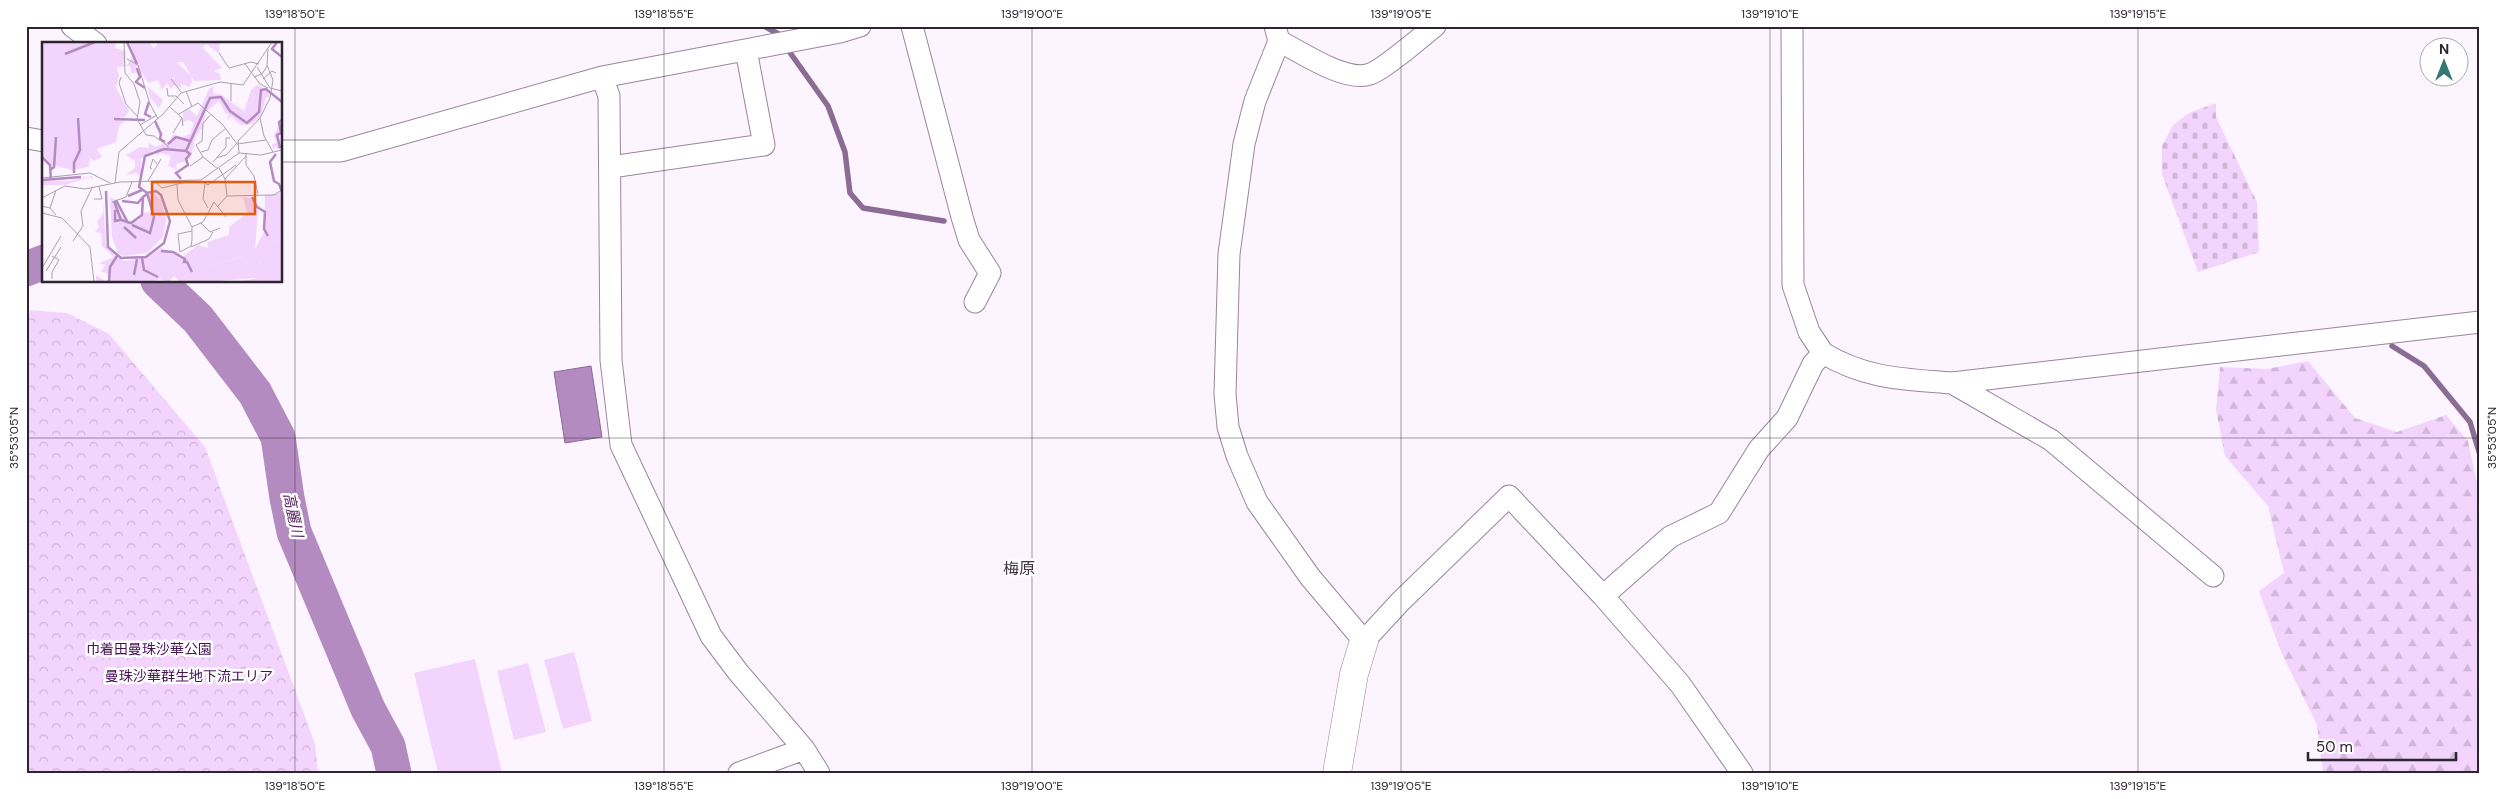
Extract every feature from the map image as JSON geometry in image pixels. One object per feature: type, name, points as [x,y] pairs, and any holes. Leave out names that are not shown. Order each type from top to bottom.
[{"type":"street","points":[[72,26],[93,42]]},
{"type":"street","points":[[282,151],[341,151],[602,78],[840,32],[860,26]]},
{"type":"street","points":[[912,26],[969,240],[990,273],[975,302]]},
{"type":"street","points":[[1364,641],[1310,576],[1257,502],[1237,456],[1228,428],[1225,394],[1229,274],[1234,216],[1244,144],[1252,110],[1277,34],[1340,72],[1356,76],[1371,74],[1435,26]]},
{"type":"street","points":[[1792,26],[1793,285],[1809,332],[1823,353],[1845,367],[1887,378],[1952,383],[2480,322]]},
{"type":"street","points":[[611,167],[764,145],[746,50]]},
{"type":"street","points":[[602,78],[609,96],[611,360],[621,445],[712,636],[738,672],[804,749],[819,773]]},
{"type":"street","points":[[26,138],[42,141]]},
{"type":"street","points":[[1603,596],[1670,537],[1719,513],[1759,449],[1786,418],[1813,364],[1823,353]]},
{"type":"street","points":[[1952,383],[2051,440],[2213,576]]},
{"type":"street","points":[[1337,773],[1352,682],[1364,641],[1400,602],[1509,496],[1603,596],[1680,684],[1742,773]]},
{"type":"street","points":[[739,773],[804,749]]},
{"type":"green space","points":[[2216,103],[2216,117],[2257,202],[2259,252],[2198,272],[2162,174],[2162,146],[2173,125],[2189,113]]},
{"type":"green space","name":"巾着田曼珠沙華公園","points":[[26,310],[67,313],[109,334],[205,447],[315,744],[318,773],[26,773]]},
{"type":"green space","points":[[2308,361],[2355,418],[2397,432],[2446,415],[2468,441],[2480,496],[2480,773],[2323,773],[2317,725],[2281,652],[2259,591],[2284,573],[2268,506],[2225,456],[2216,410],[2220,367],[2267,369]]},
{"type":"green space","points":[[574,652],[592,721],[563,729],[544,660]]},
{"type":"green space","points":[[475,659],[502,773],[438,773],[414,673]]},
{"type":"green space","points":[[528,663],[546,732],[514,740],[497,671]]},
{"type":"shaded area","points":[[591,366],[602,437],[565,443],[554,372]]},
{"type":"waterway","points":[[764,26],[782,36]]},
{"type":"waterway","points":[[786,47],[828,106],[845,152],[850,193],[863,208],[944,221]]},
{"type":"waterway","name":"高麗川","points":[[26,269],[42,263]]},
{"type":"waterway","name":"高麗川","points":[[159,282],[198,319],[255,393],[278,437],[294,532],[368,709],[388,746],[394,773]]},
{"type":"waterway","points":[[2392,346],[2424,366],[2470,422],[2480,455]]},
{"type":"district","name":"梅原","points":[[1019,568]]},
{"type":"park label","name":"曼珠沙華群生地下流エリア","points":[[189,676]]}]
